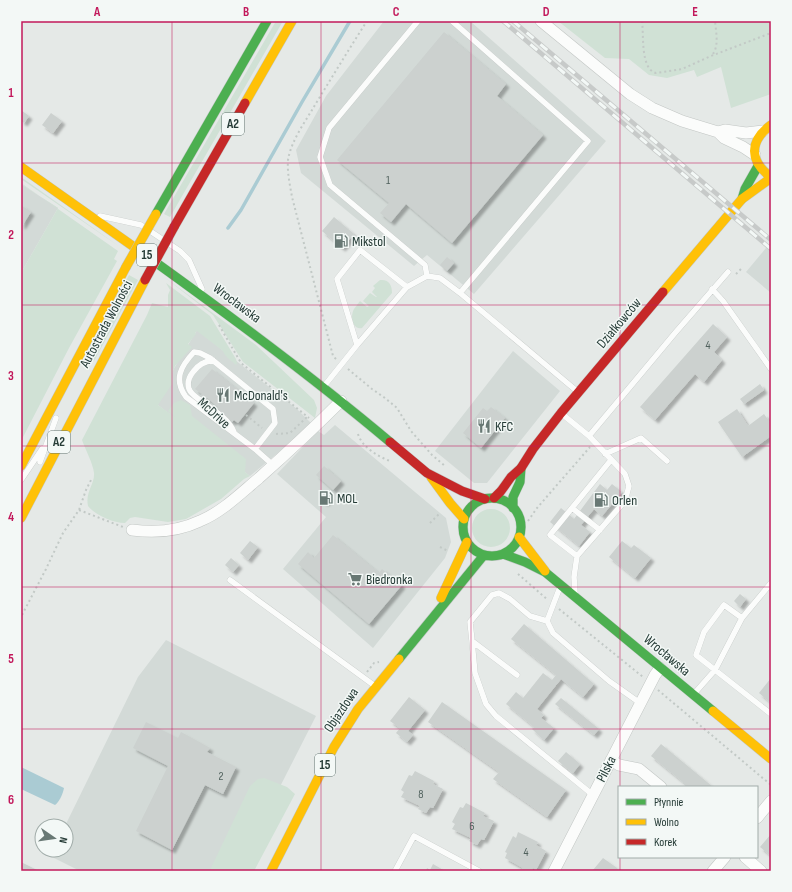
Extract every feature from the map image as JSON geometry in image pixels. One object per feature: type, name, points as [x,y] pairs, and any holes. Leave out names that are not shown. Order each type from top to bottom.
[{"type":"main road","name":"Autostrada Wolności","points":[[21,466],[126,267],[268,21]]},
{"type":"main road","name":"Autostrada Wolności","points":[[21,518],[145,280],[292,21]]},
{"type":"main road","points":[[767,128],[757,139],[754,148],[758,166],[771,178]]},
{"type":"main road","name":"Działkowców","points":[[742,200],[745,189],[758,166]]},
{"type":"main road","name":"Wrocławska","points":[[21,167],[207,298],[324,387],[428,473],[462,491],[490,499]]},
{"type":"main road","name":"Działkowców","points":[[490,499],[501,491],[511,477],[521,468],[537,444],[578,392],[742,200],[771,178]]},
{"type":"main road","name":"Działkowców","points":[[513,508],[513,497],[520,482],[521,468]]},
{"type":"main road","name":"Wrocławska","points":[[428,473],[450,504],[464,519]]},
{"type":"main road","points":[[490,499],[478,502],[472,506],[467,512],[463,527],[467,542],[477,552],[484,555],[493,556],[503,554],[513,547],[519,537],[521,529],[520,520],[513,508]]},
{"type":"main road","name":"15","points":[[490,499],[502,500],[510,504],[513,508]]},
{"type":"main road","name":"Wrocławska","points":[[519,537],[545,572]]},
{"type":"main road","name":"Objazdowa","points":[[431,620],[467,542]]},
{"type":"main road","name":"Wrocławska","points":[[503,554],[525,562],[545,572],[771,760]]},
{"type":"main road","name":"Objazdowa","points":[[271,871],[334,747],[358,708],[484,555]]},
{"type":"street","points":[[541,21],[630,94],[652,108],[682,121],[718,132],[724,138],[755,154]]},
{"type":"street","points":[[718,132],[725,130],[746,133],[767,128]]},
{"type":"street","points":[[132,530],[168,530],[201,521],[224,506],[273,465],[341,401]]},
{"type":"street","name":"Pilska","points":[[558,870],[593,795],[640,703],[660,668]]},
{"type":"street","points":[[611,760],[619,765],[639,769],[660,786]]},
{"type":"street","points":[[758,817],[771,801]]},
{"type":"street","points":[[713,871],[724,858]]},
{"type":"street","points":[[746,858],[761,871]]},
{"type":"lane","points":[[418,21],[329,128],[320,157],[330,185],[425,266],[427,276]]},
{"type":"lane","points":[[452,21],[588,141],[460,293]]},
{"type":"lane","points":[[86,213],[141,225],[180,251],[189,260],[207,298]]},
{"type":"lane","points":[[357,345],[337,279],[360,250],[407,287]]},
{"type":"lane","points":[[589,436],[712,289],[728,272]]},
{"type":"lane","points":[[324,387],[357,345],[407,287],[427,276],[440,278],[460,293],[578,392]]},
{"type":"lane","points":[[712,289],[723,301],[771,369]]},
{"type":"lane","points":[[61,404],[80,352]]},
{"type":"lane","points":[[255,449],[275,423],[273,409],[213,360],[200,353],[194,352],[181,370],[181,388],[186,397],[255,449],[273,465]]},
{"type":"lane","name":"McDrive","points":[[213,360],[202,363],[196,367],[190,376],[188,386],[193,395],[230,424],[234,433]]},
{"type":"lane","points":[[73,404],[99,367]]},
{"type":"lane","points":[[37,470],[58,412]]},
{"type":"lane","points":[[561,413],[589,436],[625,474],[630,486],[625,500],[577,556],[574,578],[576,597]]},
{"type":"lane","points":[[21,480],[60,423]]},
{"type":"lane","points":[[605,454],[642,438],[667,461]]},
{"type":"lane","points":[[577,556],[550,535],[611,460]]},
{"type":"lane","points":[[21,513],[32,484]]},
{"type":"lane","points":[[572,508],[600,530]]},
{"type":"lane","points":[[230,580],[375,686]]},
{"type":"lane","points":[[693,695],[715,670],[742,618],[771,583]]},
{"type":"lane","points":[[560,584],[547,621],[553,633],[609,681],[640,703]]},
{"type":"lane","points":[[547,621],[530,616],[510,599],[499,593],[492,595],[470,622],[475,672],[486,704],[496,716],[593,795]]},
{"type":"lane","points":[[742,618],[724,605],[704,632],[696,655],[771,714]]},
{"type":"lane","points":[[472,641],[517,675]]},
{"type":"lane","points":[[395,871],[414,836],[479,871]]},
{"type":"path","points":[[367,21],[299,131],[291,149],[288,160],[288,175],[292,197],[333,356],[396,408],[411,431],[432,455],[450,470]]},
{"type":"path","points":[[642,21],[644,43],[643,50],[650,68],[656,73],[682,69],[710,56],[771,33]]},
{"type":"path","points":[[710,56],[714,54],[716,48],[717,37],[715,21]]},
{"type":"path","points":[[215,319],[241,363],[308,416],[317,425]]},
{"type":"path","points":[[246,415],[262,428]]},
{"type":"path","points":[[270,435],[290,433],[308,416]]},
{"type":"path","points":[[358,434],[361,442],[377,455],[391,462]]},
{"type":"path","points":[[22,615],[63,533],[79,510],[91,480]]},
{"type":"path","points":[[430,523],[450,504]]},
{"type":"path","points":[[79,510],[132,530]]},
{"type":"path","points":[[526,516],[528,521],[526,528]]},
{"type":"path","points":[[440,547],[460,558]]},
{"type":"path","points":[[363,677],[374,663],[383,662]]},
{"type":"shaded area","points":[[384,21],[470,21],[606,141],[474,294],[427,255],[414,266],[301,173],[296,150],[326,96]]},
{"type":"shaded area","points":[[21,184],[58,208],[21,273]]},
{"type":"shaded area","points":[[771,242],[771,293],[746,272]]},
{"type":"shaded area","points":[[197,330],[297,409],[311,423],[250,476],[154,402]]},
{"type":"shaded area","points":[[513,351],[560,391],[487,483],[474,483],[435,451]]},
{"type":"shaded area","points":[[335,425],[446,518],[451,542],[445,558],[373,648],[283,569],[326,517],[277,474],[318,431],[324,435]]},
{"type":"shaded area","points":[[166,640],[316,716],[237,871],[80,871],[54,858],[74,858],[74,818],[69,818],[138,677]]},
{"type":"green space","points":[[276,21],[283,21],[170,217],[164,214]]},
{"type":"green space","points":[[558,21],[771,21],[771,94],[731,108],[721,67],[697,77],[694,70],[667,78],[649,75],[629,59],[605,58]]},
{"type":"green space","points":[[21,177],[120,247],[21,179]]},
{"type":"green space","points":[[58,209],[118,251],[114,259],[117,261],[69,348],[21,441],[21,273]]},
{"type":"green space","points":[[129,275],[138,280],[94,361],[85,356]]},
{"type":"green space","points":[[164,277],[256,345],[314,400],[317,408],[315,418],[243,362],[213,315]]},
{"type":"green space","points":[[380,280],[386,280],[389,283],[392,293],[362,328],[356,327],[352,319],[354,309],[360,301],[367,307],[369,306],[363,301],[370,293],[377,297],[372,292],[375,288],[373,286]]},
{"type":"green space","points":[[166,283],[210,316],[237,363],[236,365],[223,351],[197,331],[188,344],[192,347],[175,366],[172,374],[172,384],[158,405],[176,418],[168,411],[174,403],[181,400],[190,405],[192,416],[246,459],[245,472],[250,476],[244,479],[221,499],[186,519],[168,522],[135,517],[130,518],[125,523],[115,522],[100,515],[88,506],[87,501],[94,473],[91,461],[82,440],[152,303],[168,307],[168,295],[170,290]]},
{"type":"green space","points":[[487,509],[495,509],[505,514],[509,521],[509,535],[505,542],[495,547],[487,547],[477,542],[475,539],[472,532],[472,524],[477,514],[480,512]]},
{"type":"green space","points":[[264,778],[287,787],[295,794],[254,871],[211,871],[211,868],[250,786],[258,779]]},
{"type":"water","points":[[21,767],[64,788],[61,798],[55,805],[21,789]]},
{"type":"building","points":[[444,32],[506,84],[497,96],[543,135],[452,243],[406,204],[391,222],[380,213],[389,203],[337,160]]},
{"type":"building","points":[[21,110],[29,116],[24,123],[21,121]]},
{"type":"building","points":[[51,113],[62,121],[53,133],[42,125]]},
{"type":"building","points":[[21,205],[31,212],[22,226],[21,225]]},
{"type":"building","points":[[334,217],[354,234],[342,248],[322,231]]},
{"type":"building","points":[[447,257],[454,263],[447,271],[440,265]]},
{"type":"building","points":[[713,324],[727,337],[714,352],[722,360],[704,382],[695,374],[655,420],[640,407]]},
{"type":"building","name":"McDonald's","points":[[212,369],[254,403],[238,423],[234,420],[232,422],[216,409],[218,407],[207,398],[205,400],[200,396],[202,394],[195,389]]},
{"type":"building","points":[[760,384],[764,390],[744,404],[740,399]]},
{"type":"building","name":"KFC","points":[[491,407],[505,418],[481,448],[463,433],[483,408],[487,411]]},
{"type":"building","points":[[737,409],[748,426],[764,414],[771,424],[771,436],[742,457],[718,422]]},
{"type":"building","points":[[324,466],[341,481],[333,490],[316,475]]},
{"type":"building","points":[[600,484],[607,490],[612,484],[622,492],[602,516],[594,509],[581,525],[590,532],[579,546],[550,522],[561,508],[574,519]]},
{"type":"building","points":[[326,493],[330,497],[325,503],[321,499]]},
{"type":"building","name":"Biedronka","points":[[333,535],[379,573],[382,569],[402,585],[369,624],[298,564],[308,552],[314,558]]},
{"type":"building","points":[[250,541],[258,547],[248,560],[240,553]]},
{"type":"building","points":[[622,541],[631,548],[634,545],[651,558],[635,578],[609,557]]},
{"type":"building","points":[[231,558],[239,565],[233,572],[225,565]]},
{"type":"building","points":[[740,594],[746,599],[740,607],[734,601]]},
{"type":"building","points":[[524,624],[594,684],[583,697],[561,679],[537,709],[544,715],[541,718],[554,728],[544,740],[532,729],[534,727],[506,704],[516,692],[523,698],[543,673],[552,680],[556,675],[511,639]]},
{"type":"building","points":[[771,678],[771,703],[759,693]]},
{"type":"building","points":[[409,697],[425,710],[408,731],[413,735],[407,742],[396,733],[400,728],[390,721]]},
{"type":"building","points":[[561,698],[599,729],[594,735],[555,704]]},
{"type":"building","points":[[442,702],[566,790],[547,817],[493,779],[499,772],[428,722]]},
{"type":"building","points":[[146,722],[178,738],[181,732],[210,748],[207,752],[236,767],[223,794],[205,785],[172,850],[136,831],[168,766],[133,748]]},
{"type":"building","points":[[661,744],[712,786],[686,786],[682,783],[683,782],[651,756]]},
{"type":"building","points":[[566,752],[580,764],[573,773],[558,761]]},
{"type":"building","points":[[415,771],[434,781],[433,784],[443,789],[433,808],[430,807],[426,813],[418,809],[420,806],[401,797],[404,792],[401,790],[409,775],[412,776]]},
{"type":"building","points":[[466,803],[485,813],[483,816],[494,821],[484,840],[481,839],[477,845],[469,841],[471,838],[452,829],[455,824],[452,822],[460,807],[463,808]]},
{"type":"building","points":[[518,832],[538,842],[536,845],[546,851],[536,870],[533,868],[532,871],[522,871],[523,868],[505,858],[507,853],[505,852],[513,836],[516,838]]},
{"type":"building","points":[[771,834],[771,856],[760,847]]},
{"type":"building","points":[[603,858],[617,868],[619,871],[593,870]]},
{"type":"building","points":[[21,862],[39,871],[21,871]]},
{"type":"building","points":[[433,864],[445,871],[426,871],[427,868],[430,870]]},
{"type":"waterway","points":[[228,228],[241,210],[350,21]]},
{"type":"railway","points":[[503,21],[771,249]]},
{"type":"railway","points":[[513,21],[771,240]]},
{"type":"traffic: fast","points":[[156,214],[267,21]]},
{"type":"traffic: fast","points":[[742,199],[745,189],[758,166]]},
{"type":"traffic: fast","points":[[151,259],[272,348],[332,394],[390,442]]},
{"type":"traffic: fast","points":[[513,508],[513,497],[520,482],[521,468]]},
{"type":"traffic: fast","points":[[492,498],[503,500],[516,511],[519,516],[521,527],[519,538],[508,551],[503,554],[492,556],[481,554],[468,543],[465,538],[463,527],[465,516],[476,503],[481,500],[492,498]]},
{"type":"traffic: fast","points":[[503,554],[525,562],[545,572],[713,711]]},
{"type":"traffic: fast","points":[[399,659],[484,555]]},
{"type":"traffic: slow","points":[[245,103],[292,21]]},
{"type":"traffic: slow","points":[[771,125],[759,138],[754,151],[759,164],[771,177]]},
{"type":"traffic: slow","points":[[21,167],[151,259]]},
{"type":"traffic: slow","points":[[663,292],[742,199],[771,178]]},
{"type":"traffic: slow","points":[[126,267],[156,214]]},
{"type":"traffic: slow","points":[[21,466],[126,267]]},
{"type":"traffic: slow","points":[[21,518],[145,280]]},
{"type":"traffic: slow","points":[[431,477],[464,519]]},
{"type":"traffic: slow","points":[[519,537],[545,571]]},
{"type":"traffic: slow","points":[[441,598],[467,542]]},
{"type":"traffic: slow","points":[[271,871],[334,747],[358,709],[399,659]]},
{"type":"traffic: slow","points":[[713,711],[771,759]]},
{"type":"traffic: jam","points":[[174,227],[245,103]]},
{"type":"traffic: jam","points":[[145,280],[174,227]]},
{"type":"traffic: jam","points":[[494,498],[511,477],[521,468],[533,449],[561,413],[663,292]]},
{"type":"traffic: jam","points":[[390,442],[427,473],[462,491],[485,499]]},
{"type":"place","name":"Mikstol","points":[[341,241]]},
{"type":"place","name":"McDonald's","points":[[223,395]]},
{"type":"place","name":"KFC","points":[[484,426]]},
{"type":"place","name":"MOL","points":[[326,498]]},
{"type":"place","name":"Orlen","points":[[601,500]]},
{"type":"place","name":"Biedronka","points":[[355,579]]}]
